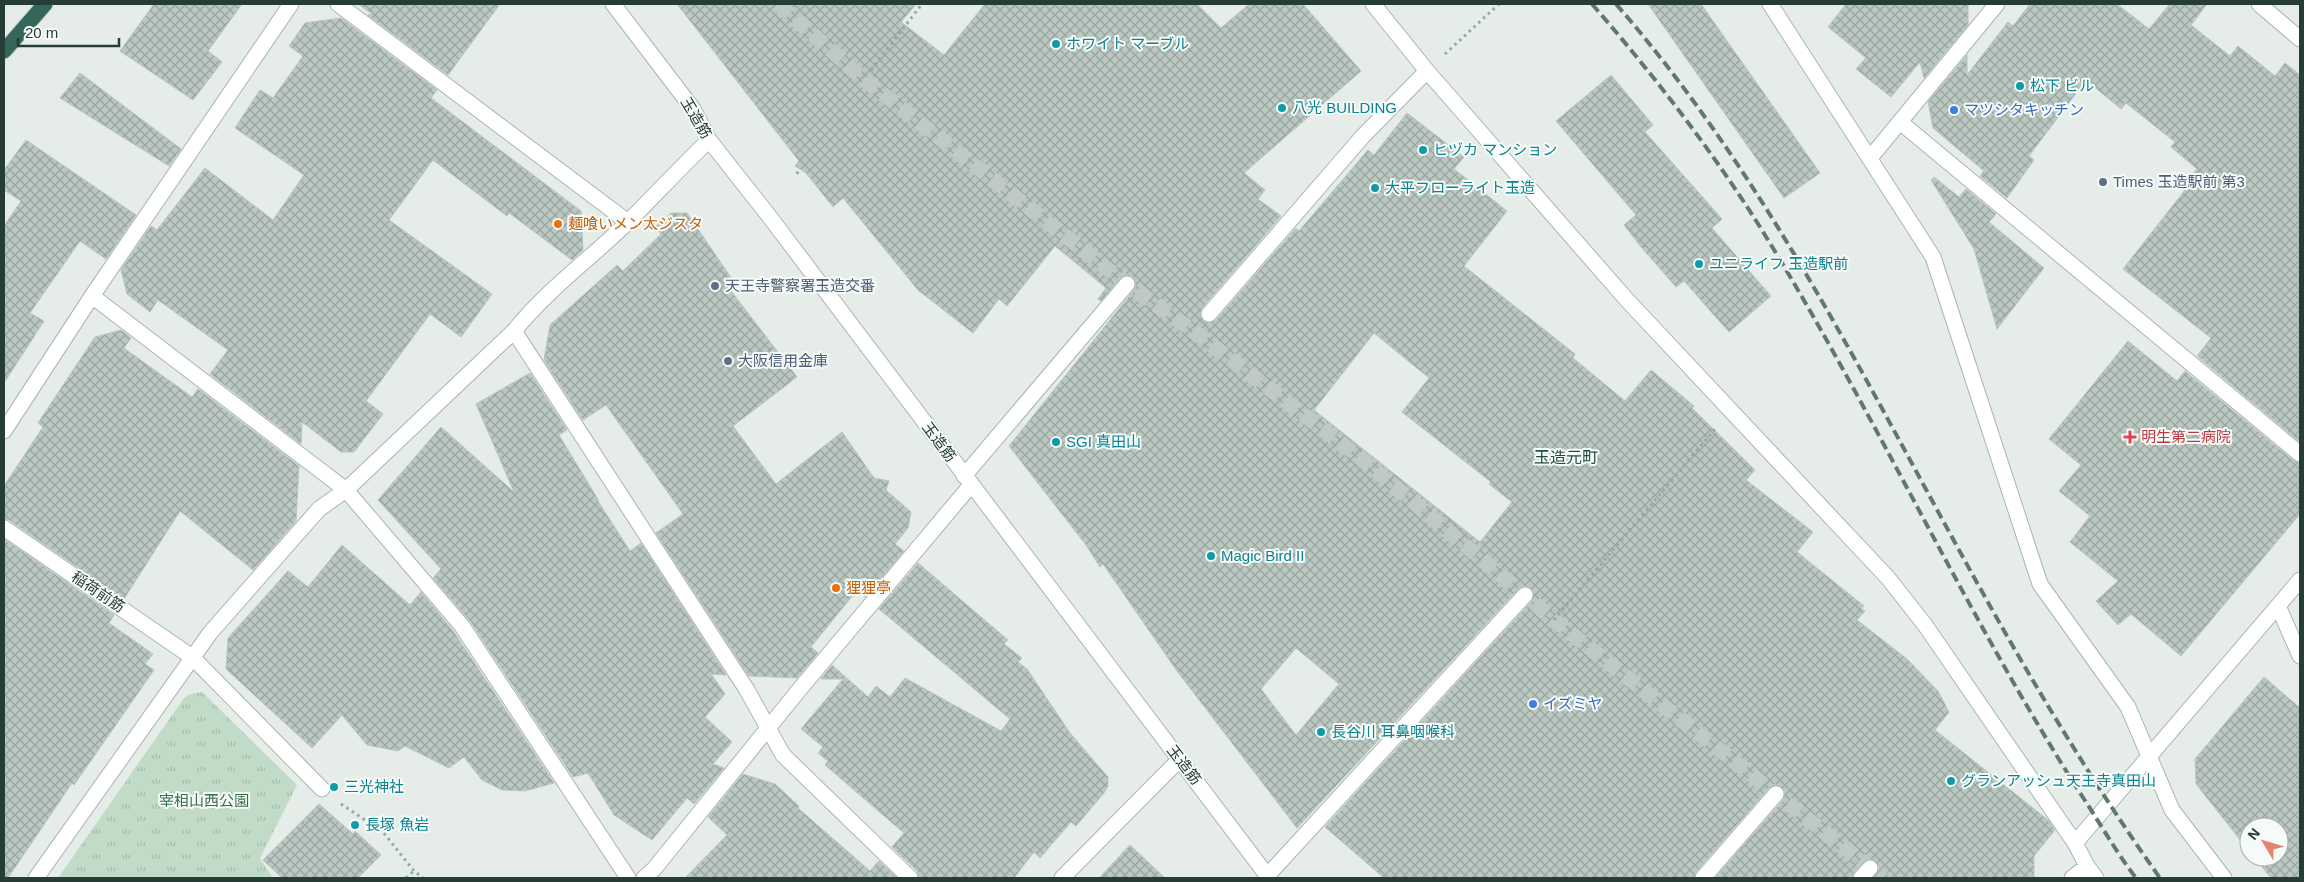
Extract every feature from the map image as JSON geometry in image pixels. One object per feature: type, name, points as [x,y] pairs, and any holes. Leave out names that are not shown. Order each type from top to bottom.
[{"type":"highway","points":[[4,51],[45,4]]},
{"type":"street","points":[[4,431],[92,296],[291,4]]},
{"type":"street","points":[[338,4],[628,222]]},
{"type":"street","name":"玉造筋","points":[[613,4],[693,109],[709,140],[769,216],[967,481],[1268,877]]},
{"type":"street","points":[[1373,4],[1427,70],[1626,300],[1888,578],[1925,625],[2075,843],[2086,866],[2096,878]]},
{"type":"street","points":[[1770,4],[1933,257],[2040,584],[2128,706],[2172,810],[2224,878]]},
{"type":"street","points":[[1870,158],[1997,4]]},
{"type":"street","points":[[2259,4],[2300,39]]},
{"type":"street","points":[[1209,314],[1363,136],[1427,70]]},
{"type":"street","points":[[1900,122],[2300,454]]},
{"type":"street","points":[[36,878],[210,633],[319,509],[346,490],[514,331],[532,310],[628,222],[667,179],[709,140]]},
{"type":"street","points":[[644,878],[654,869],[1127,284]]},
{"type":"street","points":[[92,296],[346,490],[462,626],[628,878]]},
{"type":"street","points":[[514,331],[747,690],[783,755],[910,878]]},
{"type":"street","name":"稲荷前筋","points":[[4,528],[192,657],[328,793]]},
{"type":"street","points":[[2075,843],[2300,580]]},
{"type":"street","points":[[1268,877],[1525,595]]},
{"type":"street","points":[[2278,606],[2300,656]]},
{"type":"street","points":[[1062,878],[1180,760]]},
{"type":"street","points":[[1704,878],[1776,794]]},
{"type":"street","points":[[2072,878],[2086,866]]},
{"type":"path","points":[[870,70],[922,4]]},
{"type":"path","points":[[1427,70],[1499,4]]},
{"type":"path","points":[[797,174],[800,169]]},
{"type":"path","points":[[1554,620],[1731,410]]},
{"type":"path","points":[[328,793],[356,816],[383,832],[414,871],[423,878]]},
{"type":"path","points":[[406,878],[414,871]]},
{"type":"green space","name":"宰相山西公園","points":[[202,692],[297,785],[260,858],[273,878],[58,878],[184,698],[190,694]]},
{"type":"building","points":[[154,4],[242,4],[208,51],[222,62],[193,100],[120,51]]},
{"type":"building","points":[[358,4],[500,4],[448,75],[368,15],[372,14]]},
{"type":"building","points":[[677,4],[916,4],[901,22],[944,55],[985,4],[1197,4],[1221,28],[1249,4],[1303,4],[1361,71],[1244,173],[1265,190],[1258,199],[1281,216],[1202,308],[1200,313],[1203,321],[1208,323],[1216,320],[1296,228],[1299,231],[1368,150],[1374,155],[1407,113],[1464,157],[1454,169],[1507,211],[1464,266],[1575,354],[1573,358],[1625,401],[1651,370],[1694,406],[1692,408],[1755,470],[1746,480],[1813,532],[1797,552],[1864,606],[1861,608],[1865,611],[1857,620],[1907,659],[1938,691],[1949,712],[1935,730],[2048,820],[2055,830],[2034,856],[2034,878],[1873,878],[1879,870],[1879,866],[1871,859],[1863,862],[1854,872],[1852,878],[1715,878],[1783,800],[1785,791],[1777,785],[1769,788],[1696,872],[1694,878],[1384,878],[1325,827],[1532,601],[1534,592],[1527,586],[1518,589],[1297,828],[1177,671],[1103,564],[1100,567],[1086,545],[1009,446],[1134,290],[1136,285],[1133,277],[1128,275],[1120,278],[1101,301],[1098,299],[1106,288],[1055,246],[1007,306],[999,299],[973,333],[918,290],[843,198],[833,207],[806,173],[795,166],[799,161]],"holes":[[[1374,333],[1429,378],[1402,412],[1491,482],[1489,484],[1512,502],[1480,542],[1314,410]],[[1296,648],[1339,684],[1296,735],[1261,689]]]},
{"type":"building","points":[[1648,4],[1701,4],[1820,173],[1784,198]]},
{"type":"building","points":[[1846,4],[1968,4],[1968,25],[1924,78],[1920,62],[1891,97],[1856,69],[1866,58],[1828,27]]},
{"type":"building","points":[[2030,4],[2117,4],[2149,29],[2170,4],[2207,4],[2191,25],[2230,56],[2238,46],[2275,76],[2285,63],[2300,75],[2300,442],[2197,356],[2211,338],[2123,269],[2196,176],[2193,173],[2197,169],[2171,147],[2175,142],[2126,103],[2121,109],[2086,80],[2029,156],[2034,160],[2007,198],[1980,176],[1984,171],[1933,128],[1928,102],[1967,55],[1967,75],[2008,22],[2013,26]]},
{"type":"building","points":[[341,18],[437,90],[431,98],[581,211],[583,250],[572,260],[509,213],[507,216],[433,160],[389,220],[492,294],[461,337],[430,314],[366,401],[383,414],[354,452],[341,452],[302,422],[301,444],[210,374],[228,350],[158,300],[150,312],[127,294],[121,270],[151,226],[157,230],[205,168],[273,220],[304,175],[235,128],[260,90],[273,98],[303,56],[289,46],[305,23]]},
{"type":"building","points":[[80,73],[181,149],[169,166],[60,98]]},
{"type":"building","points":[[1611,75],[1653,125],[1645,132],[1722,219],[1712,228],[1771,296],[1729,332],[1684,281],[1676,287],[1641,247],[1624,225],[1636,215],[1556,121]]},
{"type":"building","points":[[26,140],[136,215],[106,259],[80,241],[30,313],[44,321],[4,383],[4,226],[21,201],[4,190],[4,170]]},
{"type":"building","points":[[1934,177],[1959,197],[1966,189],[1996,214],[1989,222],[2044,268],[1997,329],[1974,249],[1931,180]]},
{"type":"building","points":[[671,213],[687,213],[734,282],[728,287],[797,377],[733,426],[776,484],[842,432],[874,478],[889,481],[886,490],[911,512],[908,528],[895,544],[904,551],[865,597],[857,590],[811,647],[818,653],[797,678],[749,676],[656,533],[683,514],[606,405],[583,420],[544,360],[550,325],[617,265],[623,271],[661,234],[655,227]]},
{"type":"building","points":[[121,330],[131,338],[124,348],[192,397],[198,389],[299,466],[296,521],[253,570],[180,511],[124,599],[9,520],[4,519],[4,486],[43,427],[38,423],[95,337]]},
{"type":"building","points":[[2128,341],[2177,381],[2185,371],[2294,461],[2300,463],[2300,514],[2181,656],[2131,614],[2118,625],[2096,601],[2118,581],[2070,542],[2090,516],[2059,491],[2081,465],[2049,439]]},
{"type":"building","points":[[530,373],[567,430],[559,435],[630,551],[641,543],[726,675],[711,674],[725,694],[705,717],[732,742],[713,764],[724,768],[694,804],[687,798],[652,840],[614,815],[588,773],[573,777],[470,621],[433,578],[441,569],[378,500],[441,427],[514,492],[476,404]]},
{"type":"building","points":[[4,539],[114,615],[109,623],[153,654],[145,664],[154,670],[74,785],[72,783],[8,878],[4,878]]},
{"type":"building","points":[[342,545],[410,605],[421,592],[454,632],[554,783],[525,791],[502,790],[482,780],[464,757],[449,768],[405,746],[398,751],[367,745],[342,715],[312,748],[226,669],[228,638],[288,571],[308,587]]},
{"type":"building","points":[[918,563],[1008,640],[1004,644],[1022,658],[1018,662],[1027,669],[1070,733],[1108,777],[1108,786],[1104,793],[1076,826],[1071,822],[1040,858],[1034,852],[1014,878],[919,878],[917,871],[892,847],[904,833],[825,765],[828,761],[818,753],[823,747],[801,729],[843,679],[821,679],[832,665],[868,697],[876,686],[890,697],[905,678],[1001,731],[1010,719],[879,609]]},
{"type":"building","points":[[2264,677],[2300,708],[2300,878],[2271,878],[2262,867],[2289,867],[2289,817],[2239,817],[2239,838],[2196,784],[2195,759]]},
{"type":"building","points":[[743,774],[775,784],[799,806],[798,808],[870,871],[879,861],[897,878],[685,878],[727,835],[708,817]]},
{"type":"building","points":[[319,804],[353,834],[355,831],[381,855],[358,878],[282,878],[263,860]]},
{"type":"building","points":[[1130,845],[1165,878],[1099,878]]},
{"type":"tunnel","points":[[778,4],[865,80],[1127,284],[1192,330],[1362,459],[1554,620],[1883,878]]},
{"type":"railway","points":[[1592,4],[1680,112],[1722,169],[1760,227],[1842,368],[1998,655],[2039,726],[2115,848],[2136,878]]},
{"type":"railway","points":[[1616,4],[1671,71],[1721,140],[1768,212],[1856,361],[2022,662],[2066,735],[2160,878]]},
{"type":"place","name":"ホワイト マーブル","points":[[1056,44]]},
{"type":"place","name":"松下 ビル","points":[[2020,86]]},
{"type":"place","name":"八光 BUILDING","points":[[1282,108]]},
{"type":"place","name":"マツシタキッチン","points":[[1954,110]]},
{"type":"place","name":"ヒヅカ マンション","points":[[1423,150]]},
{"type":"place","name":"Times 玉造駅前 第3","points":[[2103,182]]},
{"type":"place","name":"大平フローライト玉造","points":[[1375,188]]},
{"type":"place","name":"麺喰いメン太ジスタ","points":[[558,224]]},
{"type":"place","name":"ユニライフ 玉造駅前","points":[[1699,264]]},
{"type":"place","name":"天王寺警察署玉造交番","points":[[715,286]]},
{"type":"place","name":"大阪信用金庫","points":[[728,361]]},
{"type":"place","name":"明生第二病院","points":[[2130,437]]},
{"type":"place","name":"SGI 真田山","points":[[1056,442]]},
{"type":"place","name":"Magic Bird II","points":[[1211,556]]},
{"type":"place","name":"狸狸亭","points":[[836,588]]},
{"type":"place","name":"イズミヤ","points":[[1533,704]]},
{"type":"place","name":"長谷川 耳鼻咽喉科","points":[[1321,732]]},
{"type":"place","name":"グランアッシュ天王寺真田山","points":[[1951,781]]},
{"type":"place","name":"三光神社","points":[[334,787]]},
{"type":"place","name":"長塚 魚岩","points":[[355,825]]},
{"type":"district","name":"玉造元町","points":[[1566,457]]}]
